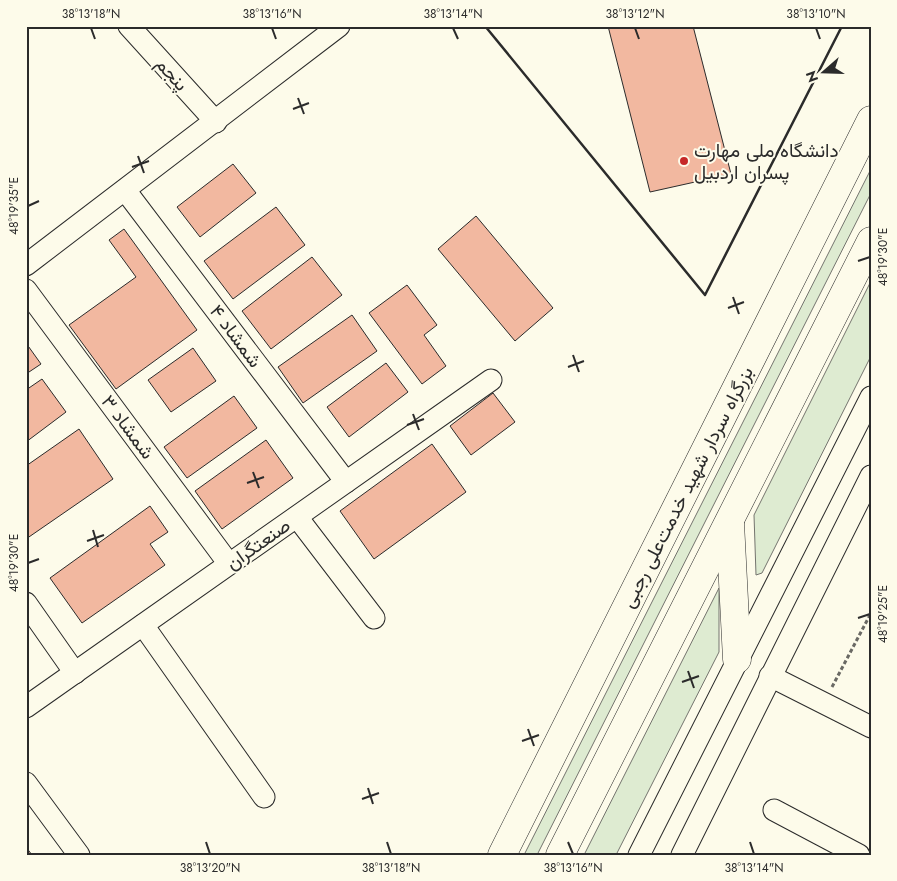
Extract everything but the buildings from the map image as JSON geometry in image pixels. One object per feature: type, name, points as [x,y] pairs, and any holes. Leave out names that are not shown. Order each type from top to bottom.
[{"type":"highway","name":"بزرگراه سردار شهید خدمت‌علی رجبی","points":[[502,855],[871,120]]},
{"type":"highway","points":[[560,855],[871,241]]},
{"type":"highway","points":[[730,521],[737,659]]},
{"type":"street","name":"پنجم","points":[[129,26],[216,122]]},
{"type":"street","points":[[26,265],[216,122],[339,26]]},
{"type":"street","name":"شمشاد ۴","points":[[125,190],[346,482]]},
{"type":"street","name":"شمشاد ۳","points":[[26,290],[229,564]]},
{"type":"street","name":"صنعتگران","points":[[26,707],[491,380]]},
{"type":"street","points":[[639,855],[871,397]]},
{"type":"street","points":[[682,855],[871,476]]},
{"type":"street","points":[[297,517],[374,618]]},
{"type":"street","points":[[26,603],[75,673]]},
{"type":"street","points":[[142,625],[264,797]]},
{"type":"street","points":[[770,676],[871,727]]},
{"type":"street","points":[[26,783],[79,855]]},
{"type":"street","points":[[774,810],[859,855]]},
{"type":"path","points":[[824,703],[871,613]]},
{"type":"green space","points":[[871,169],[871,193],[537,855],[524,855]]},
{"type":"green space","points":[[871,281],[871,356],[762,573],[756,575],[754,515]]},
{"type":"green space","points":[[719,588],[719,652],[616,855],[584,855]]},
{"type":"wall","points":[[485,26],[705,295],[842,26]]},
{"type":"place","name":"دانشگاه ملی مهارت پسران اردبیل","points":[[684,161]]}]
